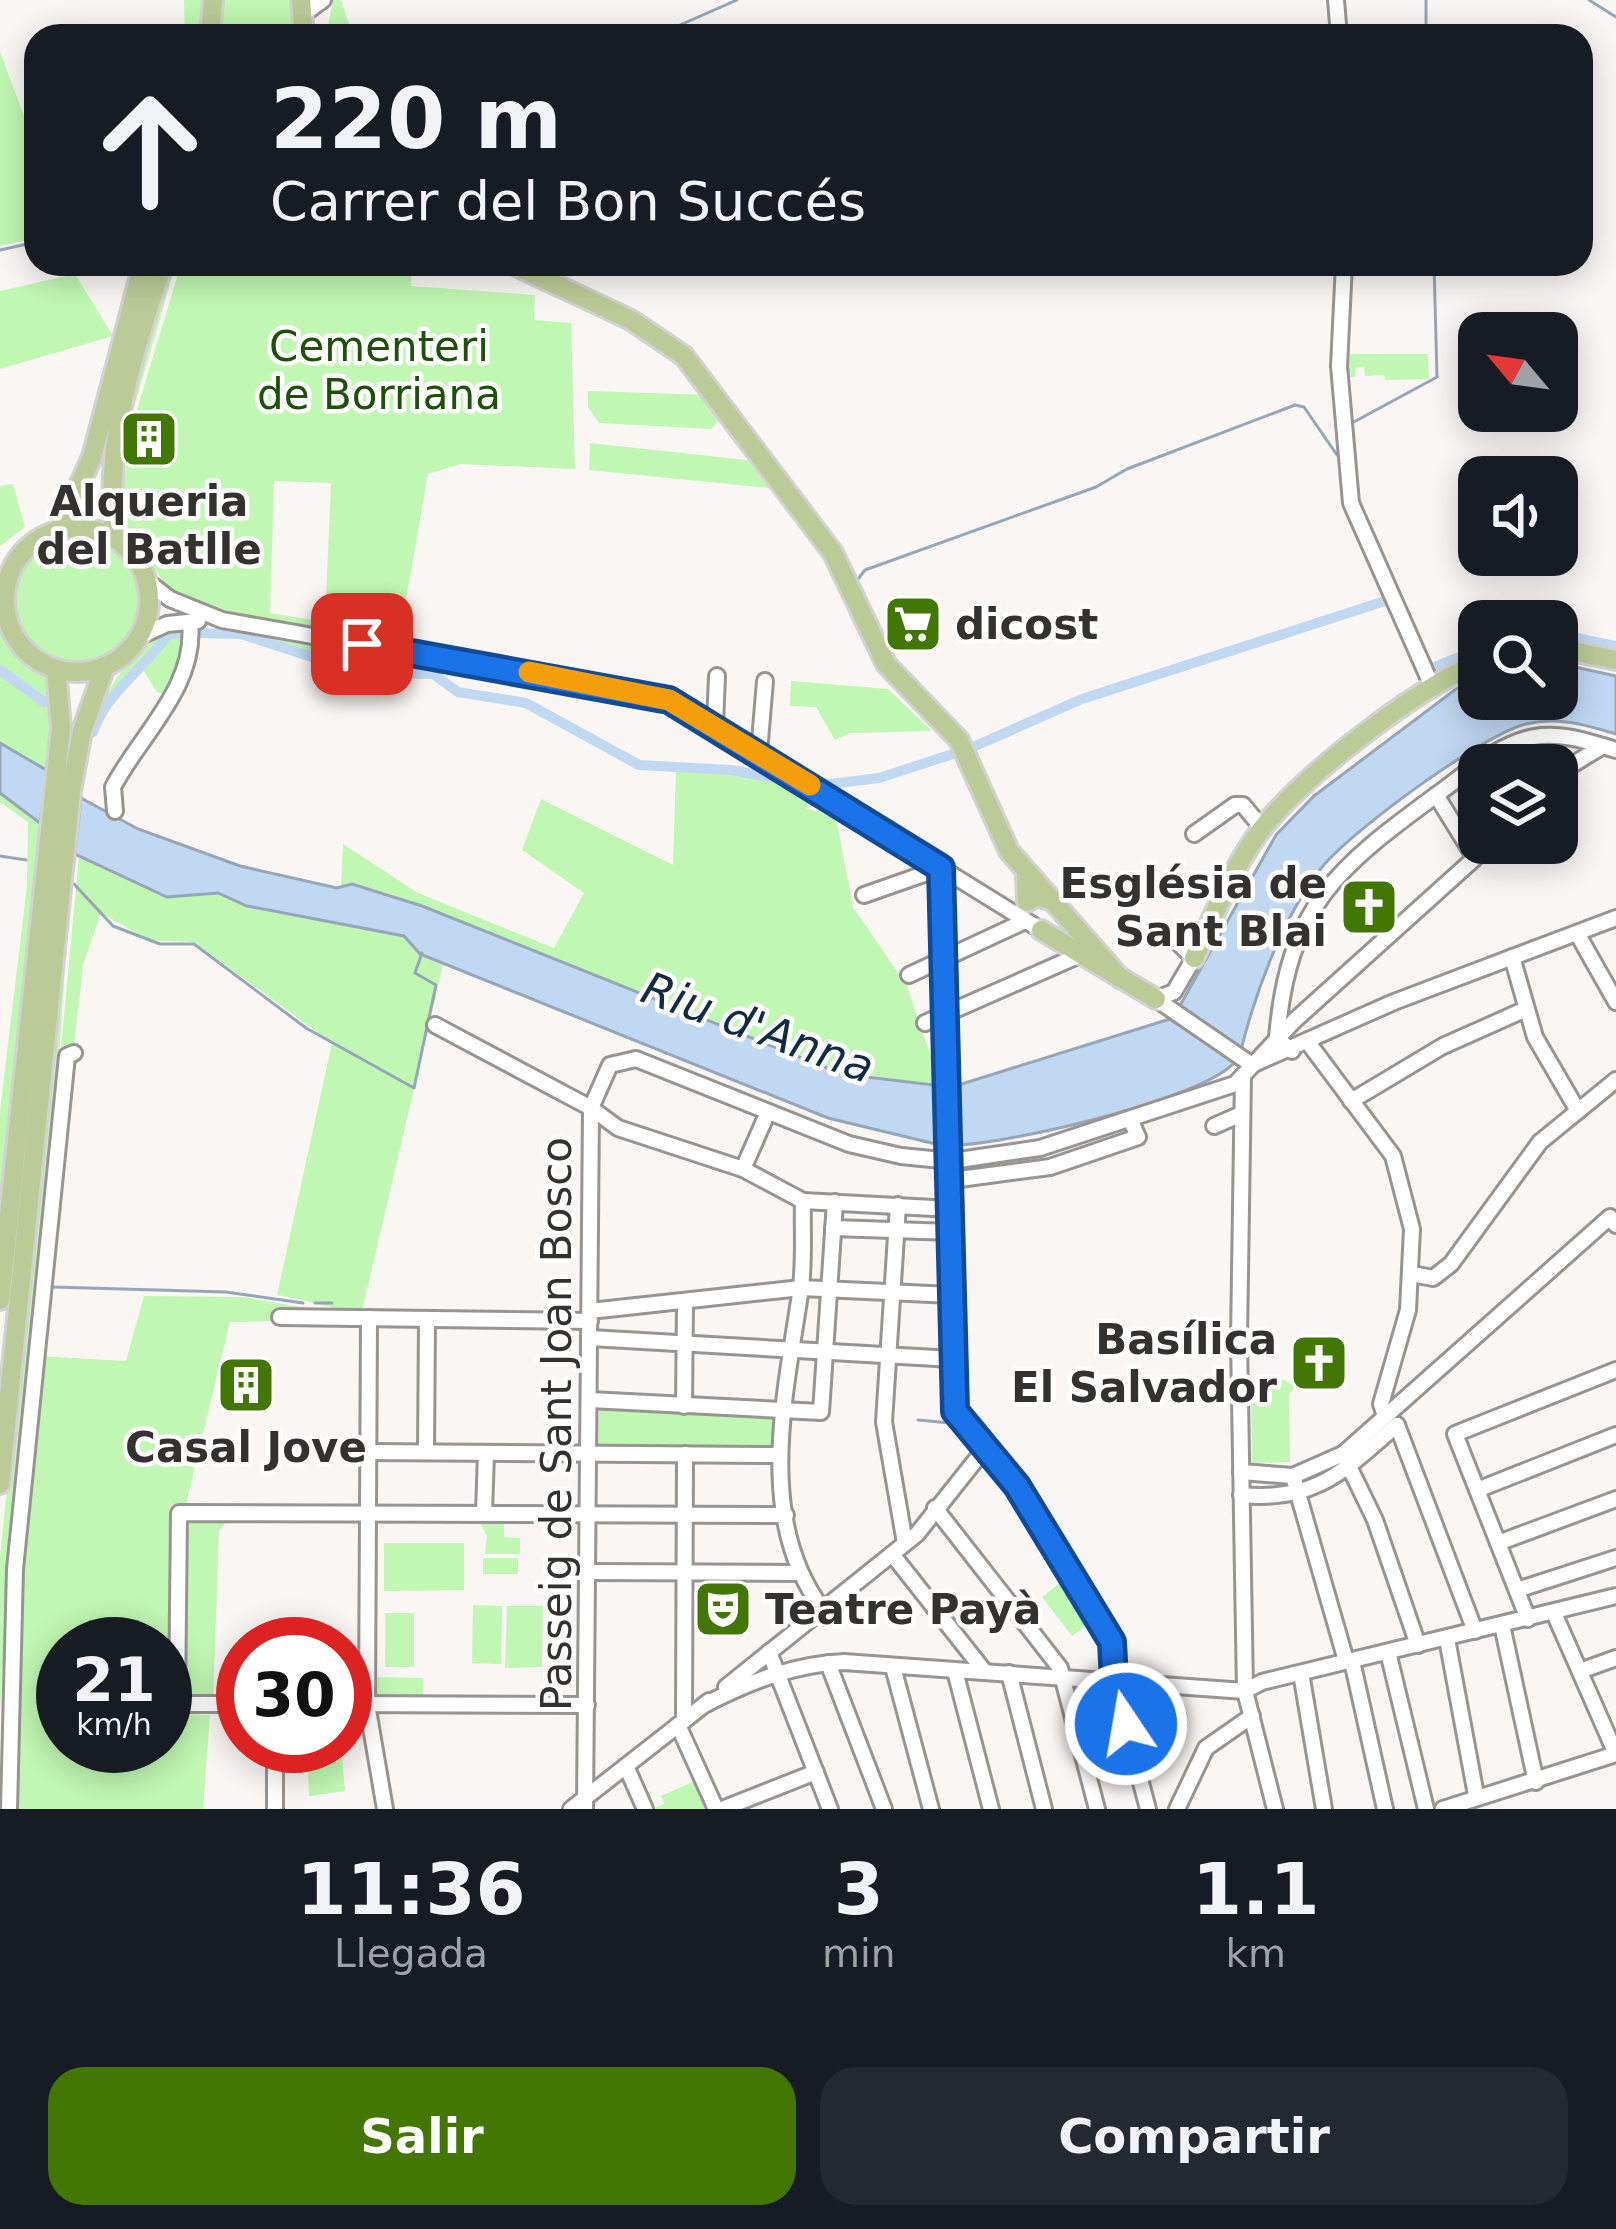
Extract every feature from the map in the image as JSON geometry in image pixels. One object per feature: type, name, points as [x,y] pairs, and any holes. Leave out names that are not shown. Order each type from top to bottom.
[{"type":"main road","points":[[59,530],[92,457],[139,276]]},
{"type":"main road","points":[[115,538],[110,484],[115,447],[160,276]]},
{"type":"main road","points":[[538,276],[631,320],[684,356],[833,553],[886,664],[958,740],[1009,851],[1057,907],[1086,951]]},
{"type":"main road","points":[[88,529],[115,538],[137,559],[148,582],[148,612],[139,637],[105,666],[81,672],[56,669],[29,653],[3,609],[7,568],[33,543],[59,530],[88,529]]},
{"type":"main road","points":[[1578,652],[1616,660]]},
{"type":"main road","points":[[0,1484],[71,790],[82,731],[105,666]]},
{"type":"main road","points":[[0,1300],[61,728],[56,669]]},
{"type":"main road","points":[[1194,958],[1262,829],[1293,794],[1432,686],[1458,673]]},
{"type":"main road","points":[[1026,873],[1031,917]]},
{"type":"main road","points":[[1031,917],[1036,896],[1057,907]]},
{"type":"main road","points":[[1031,917],[1057,927],[1057,907]]},
{"type":"main road","points":[[1031,917],[1156,1000]]},
{"type":"street","points":[[305,23],[323,0]]},
{"type":"street","points":[[1343,276],[1339,366],[1345,475],[1359,528],[1432,686]]},
{"type":"street","points":[[148,582],[166,597],[221,620],[645,692],[715,725],[941,868],[952,883],[1031,917]]},
{"type":"street","points":[[139,637],[167,623],[221,620]]},
{"type":"street","points":[[116,811],[112,787],[167,707],[192,640],[190,622]]},
{"type":"street","points":[[715,725],[717,676]]},
{"type":"street","points":[[759,753],[765,681]]},
{"type":"street","points":[[1277,1038],[1285,977],[1321,896],[1357,852],[1515,742],[1560,735],[1610,748]]},
{"type":"street","points":[[1578,764],[1610,748]]},
{"type":"street","points":[[1436,795],[1458,830]]},
{"type":"street","points":[[1194,834],[1234,805],[1243,806],[1262,829]]},
{"type":"street","points":[[743,1169],[768,1112],[849,1144],[951,1154],[1040,1148],[1224,1089],[1468,864]]},
{"type":"street","points":[[864,895],[941,868]]},
{"type":"street","points":[[952,883],[947,958],[955,1411],[983,1451],[1010,1475],[1112,1642],[1114,1681],[1148,1809]]},
{"type":"street","points":[[909,975],[1031,917]]},
{"type":"street","points":[[1245,1066],[1616,918]]},
{"type":"street","points":[[1165,930],[1194,958],[1174,992],[1156,1000],[1245,1066]]},
{"type":"street","points":[[1576,933],[1616,1002]]},
{"type":"street","points":[[925,1023],[1086,951]]},
{"type":"street","points":[[1513,957],[1526,1009],[1553,1073],[1578,1111]]},
{"type":"street","points":[[1600,974],[1616,968]]},
{"type":"street","points":[[1351,1101],[1443,1046],[1526,1009]]},
{"type":"street","points":[[1294,1021],[1307,1026],[1307,1041],[1393,1156],[1412,1229],[1412,1274],[1399,1351],[1381,1404],[1475,1631]]},
{"type":"street","points":[[435,1024],[632,1135],[743,1169],[803,1201],[952,1209]]},
{"type":"street","points":[[1277,1038],[1292,1051]]},
{"type":"street","points":[[9,1809],[8,1686],[21,1498],[68,1056],[74,1053]]},
{"type":"street","name":"Passeig de Sant Joan Bosco","points":[[586,1803],[591,1108],[605,1072],[617,1060],[636,1059],[768,1112]]},
{"type":"street","points":[[1245,1066],[1239,1115],[1245,1691],[1280,1807]]},
{"type":"street","points":[[1412,1274],[1433,1278],[1451,1264],[1540,1142],[1616,1080]]},
{"type":"street","points":[[1214,1126],[1239,1115]]},
{"type":"street","points":[[952,1180],[1050,1167],[1138,1137],[1130,1120]]},
{"type":"street","points":[[1040,1148],[1050,1167]]},
{"type":"street","points":[[803,1201],[801,1288],[779,1455],[799,1573],[823,1610]]},
{"type":"street","points":[[590,1400],[821,1412],[835,1202]]},
{"type":"street","points":[[898,1205],[884,1422],[905,1543]]},
{"type":"street","points":[[1241,1495],[1297,1495],[1318,1488],[1613,1221]]},
{"type":"street","points":[[833,1228],[952,1232]]},
{"type":"street","points":[[280,1317],[590,1316],[801,1288],[952,1295]]},
{"type":"street","points":[[684,1406],[685,1302]]},
{"type":"street","points":[[367,1617],[370,1318]]},
{"type":"street","points":[[426,1452],[427,1319]]},
{"type":"street","points":[[590,1338],[953,1359]]},
{"type":"street","points":[[1528,1619],[1455,1434],[1616,1370]]},
{"type":"street","points":[[1477,1490],[1616,1436]]},
{"type":"street","points":[[571,1809],[586,1803],[905,1543],[983,1451]]},
{"type":"street","points":[[367,1452],[779,1455]]},
{"type":"street","points":[[484,1514],[486,1453]]},
{"type":"street","points":[[685,1454],[681,1723],[719,1809],[816,1772]]},
{"type":"street","points":[[1241,1472],[1292,1476],[1347,1459]]},
{"type":"street","points":[[1347,1459],[1418,1645]]},
{"type":"street","points":[[1292,1476],[1346,1658],[1352,1661]]},
{"type":"street","points":[[1498,1544],[1616,1499]]},
{"type":"street","points":[[935,1508],[1063,1677],[1097,1809]]},
{"type":"street","points":[[216,1704],[177,1704],[179,1513],[786,1515]]},
{"type":"street","points":[[892,1554],[985,1672]]},
{"type":"street","points":[[1516,1590],[1616,1558]]},
{"type":"street","points":[[589,1573],[799,1573]]},
{"type":"street","points":[[704,1705],[749,1682],[828,1663],[1245,1691],[1301,1673],[1616,1597]]},
{"type":"street","points":[[1444,1809],[1616,1754],[1609,1719],[1580,1671],[1554,1613]]},
{"type":"street","points":[[1502,1625],[1536,1783]]},
{"type":"street","points":[[1447,1639],[1476,1795]]},
{"type":"street","points":[[769,1652],[830,1809]]},
{"type":"street","points":[[1388,1652],[1426,1809]]},
{"type":"street","points":[[1580,1671],[1616,1658]]},
{"type":"street","points":[[1352,1661],[1385,1809]]},
{"type":"street","points":[[828,1663],[884,1809]]},
{"type":"street","points":[[893,1667],[931,1809]]},
{"type":"street","points":[[955,1671],[991,1809]]},
{"type":"street","points":[[1009,1673],[1043,1809]]},
{"type":"street","points":[[1301,1673],[1324,1809]]},
{"type":"street","points":[[372,1704],[587,1705]]},
{"type":"street","points":[[1177,1809],[1206,1748],[1252,1716]]},
{"type":"street","points":[[372,1733],[385,1809]]},
{"type":"street","points":[[626,1766],[644,1809]]},
{"type":"street","points":[[275,1773],[275,1809]]},
{"type":"green space","points":[[184,0],[206,0],[204,24],[185,24]]},
{"type":"green space","points":[[225,0],[290,0],[293,24],[220,24]]},
{"type":"green space","points":[[333,0],[341,0],[349,24],[328,24]]},
{"type":"green space","points":[[0,52],[24,116],[24,241],[0,246]]},
{"type":"green space","points":[[76,276],[113,336],[0,369],[0,291]]},
{"type":"green space","points":[[165,276],[172,276],[127,431],[122,467],[129,406]]},
{"type":"green space","name":"Cementeri de Borriana","points":[[177,276],[411,276],[411,286],[535,295],[534,320],[571,323],[575,469],[460,464],[428,474],[398,644],[229,617],[184,603],[169,590],[127,527],[124,486],[130,433]],"holes":[[[274,481],[331,483],[325,622],[270,613]]]},
{"type":"green space","points":[[1346,354],[1428,354],[1429,379],[1385,380],[1384,375],[1365,376],[1364,367],[1355,368],[1355,377],[1346,377]]},
{"type":"green space","points":[[588,391],[709,395],[720,419],[711,429],[599,423],[588,407]]},
{"type":"green space","points":[[590,443],[747,460],[769,488],[589,470]]},
{"type":"green space","points":[[13,484],[25,527],[0,546],[0,486]]},
{"type":"green space","points":[[77,535],[102,540],[123,554],[137,575],[142,600],[137,625],[123,646],[102,660],[77,665],[52,660],[31,646],[17,625],[12,600],[17,575],[31,554],[52,540]]},
{"type":"green space","points":[[0,623],[48,685],[52,697],[48,771],[0,742]]},
{"type":"green space","points":[[187,629],[168,696],[157,692],[143,670],[119,688],[92,734],[105,699],[125,667],[153,642]]},
{"type":"green space","points":[[241,633],[434,669],[433,674],[360,673]]},
{"type":"green space","points":[[791,681],[888,689],[932,731],[850,733],[835,740],[816,707],[790,706]]},
{"type":"green space","points":[[676,768],[778,782],[810,795],[806,808],[836,818],[853,907],[907,986],[941,1086],[842,1072],[422,906],[352,883],[341,887],[343,844],[418,893],[554,948],[584,893],[522,850],[541,799],[673,865]]},
{"type":"green space","points":[[0,793],[40,824],[0,1233],[0,1111],[27,886],[28,822],[0,802]]},
{"type":"green space","points":[[79,856],[167,897],[218,894],[246,907],[404,936],[420,955],[443,965],[362,1311],[277,1295],[332,1043],[194,942],[149,940],[101,913],[83,965],[39,1356],[126,1361],[144,1296],[243,1297],[318,1310],[280,1309],[278,1321],[230,1322],[186,1504],[169,1505],[168,1617],[36,1617],[36,1773],[192,1773],[192,1715],[210,1715],[203,1809],[6,1809],[6,1634]]},
{"type":"green space","points":[[70,894],[59,1058],[9,1555],[0,1709],[0,1556]]},
{"type":"green space","points":[[1283,1379],[1295,1387],[1289,1394],[1290,1462],[1252,1463],[1251,1382]]},
{"type":"green space","points":[[599,1406],[779,1415],[777,1448],[598,1446]]},
{"type":"green space","points":[[227,1521],[219,1531],[213,1701],[192,1701],[192,1617],[182,1617],[184,1522]]},
{"type":"green space","points":[[479,1521],[504,1523],[504,1537],[520,1538],[520,1554],[485,1554],[487,1536]]},
{"type":"green space","points":[[384,1543],[464,1543],[464,1590],[384,1591]]},
{"type":"green space","points":[[483,1558],[518,1558],[518,1574],[483,1574]]},
{"type":"green space","points":[[1061,1582],[1091,1622],[1072,1636],[1042,1597]]},
{"type":"green space","points":[[473,1605],[502,1606],[501,1664],[472,1663]]},
{"type":"green space","points":[[507,1606],[543,1606],[542,1667],[505,1668]]},
{"type":"green space","points":[[385,1613],[414,1613],[414,1667],[385,1667]]},
{"type":"green space","points":[[376,1677],[423,1678],[423,1697],[375,1696]]},
{"type":"green space","points":[[308,1773],[343,1773],[345,1791],[309,1796]]},
{"type":"green space","points":[[697,1780],[710,1809],[652,1809],[664,1804],[661,1796]]},
{"type":"water","points":[[1578,668],[1616,676],[1616,734],[1560,721],[1538,722],[1484,744],[1458,744],[1458,759],[1361,830],[1309,885],[1263,978],[1241,1050],[1178,1009],[1276,835],[1314,796],[1456,689],[1458,720],[1578,720]]},
{"type":"water","points":[[0,743],[48,771],[40,823],[0,793]]},
{"type":"water","points":[[81,798],[138,829],[240,866],[337,888],[352,884],[422,906],[842,1074],[942,1086],[944,1146],[828,1118],[420,954],[404,936],[247,906],[218,893],[167,897],[75,854]]},
{"type":"water","points":[[1170,1019],[1235,1062],[1216,1076],[1147,1104],[1059,1128],[956,1145],[955,1086]]},
{"type":"waterway","points":[[682,24],[737,0]]},
{"type":"waterway","points":[[1426,0],[1426,24]]},
{"type":"waterway","points":[[1589,0],[1616,17]]},
{"type":"waterway","points":[[0,250],[24,245]]},
{"type":"waterway","points":[[1352,423],[1437,377],[1434,276]]},
{"type":"waterway","points":[[855,583],[865,570],[1096,487],[1127,469],[1295,405],[1304,407],[1337,455]]},
{"type":"waterway","points":[[973,747],[1082,699],[1388,600]]},
{"type":"waterway","points":[[197,633],[241,634],[361,673],[433,674],[458,692],[526,703],[639,765],[731,770],[790,781]]},
{"type":"waterway","points":[[93,732],[117,692],[168,634],[186,634]]},
{"type":"waterway","points":[[1578,638],[1616,646]]},
{"type":"waterway","points":[[1426,660],[1430,669],[1458,658]]},
{"type":"waterway","points":[[0,670],[44,702]]},
{"type":"waterway","points":[[823,785],[879,778],[956,753]]},
{"type":"waterway","points":[[0,856],[26,860]]},
{"type":"waterway","points":[[74,884],[113,926],[160,944],[194,944],[306,1028],[414,1088],[436,985],[415,973],[422,953]]},
{"type":"waterway","points":[[53,1287],[226,1292],[303,1303]]},
{"type":"waterway","points":[[315,1303],[332,1303]]},
{"type":"waterway","points":[[918,1420],[950,1423]]},
{"type":"slow traffic","points":[[529,672],[669,700],[810,785]]},
{"type":"place","name":"Alqueria del Batlle","points":[[149,439]]},
{"type":"place","name":"dicost","points":[[913,624]]},
{"type":"place","name":"Església de Sant Blai","points":[[1369,907]]},
{"type":"place","name":"Basílica El Salvador","points":[[1319,1363]]},
{"type":"place","name":"Casal Jove","points":[[246,1385]]},
{"type":"place","name":"Teatre Payà","points":[[723,1609]]},
{"type":"route","points":[[362,644],[669,700],[941,868],[950,1046],[955,1411],[983,1451],[1010,1475],[1112,1642],[1114,1681],[1126,1724]]},
{"type":"water label","name":"Riu d'Anna","points":[[758,1027]]}]
